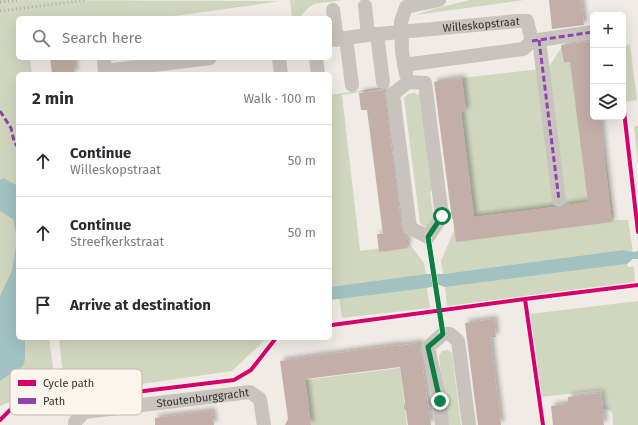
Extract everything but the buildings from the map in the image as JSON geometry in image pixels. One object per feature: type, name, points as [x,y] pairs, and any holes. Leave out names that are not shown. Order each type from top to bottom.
[{"type":"street","points":[[408,82],[404,65],[401,22],[406,7],[434,1]]},
{"type":"street","points":[[365,6],[383,82]]},
{"type":"street","points":[[333,10],[338,39],[352,85]]},
{"type":"street","name":"Willeskopstraat","points":[[338,39],[528,21],[536,41]]},
{"type":"street","points":[[404,65],[523,49],[536,41],[590,32]]},
{"type":"street","points":[[536,41],[559,200]]},
{"type":"street","points":[[105,68],[189,60]]},
{"type":"street","points":[[279,60],[281,72]]},
{"type":"street","points":[[316,60],[318,72]]},
{"type":"street","points":[[408,82],[425,82],[442,216],[428,237],[410,228],[393,94],[408,82]]},
{"type":"street","points":[[442,425],[440,401],[428,347],[443,334],[450,334],[458,341],[469,425]]},
{"type":"street","name":"Stoutenburggracht","points":[[142,405],[250,392],[255,394],[260,399],[264,425]]},
{"type":"green space","points":[[0,0],[278,1],[174,16],[16,16],[16,60],[30,60],[32,72],[16,72],[16,244],[12,270],[0,296]]},
{"type":"green space","points":[[290,0],[343,0],[314,4],[301,16],[292,16]]},
{"type":"green space","points":[[470,0],[524,0],[415,15],[437,8]]},
{"type":"green space","points":[[590,42],[590,120],[600,120],[614,220],[628,220],[633,252],[623,250],[443,274],[441,261],[455,228],[436,81],[548,68],[563,45]]},
{"type":"green space","points":[[630,44],[637,100],[626,102],[626,48],[626,45]]},
{"type":"green space","points":[[390,86],[386,88],[342,95],[360,251],[406,245],[405,238],[424,263],[426,274],[332,287],[332,95]]},
{"type":"green space","points":[[416,93],[417,95],[420,93],[432,190],[430,192],[434,222],[429,226],[424,227],[420,223],[404,98],[408,94]]},
{"type":"green space","points":[[638,125],[638,163],[634,127]]},
{"type":"green space","points":[[627,264],[628,267],[634,267],[635,282],[447,306],[445,287]]},
{"type":"green space","points":[[427,288],[430,308],[342,318],[339,298]]},
{"type":"green space","points":[[638,301],[638,425],[613,425],[612,412],[604,408],[602,390],[541,397],[530,314]]},
{"type":"green space","points":[[25,340],[49,340],[53,369],[18,369],[23,366],[26,355]]},
{"type":"green space","points":[[59,340],[265,340],[232,371],[142,384],[142,369],[62,369]]},
{"type":"green space","points":[[448,350],[452,353],[461,425],[447,425],[439,356],[442,351]]},
{"type":"green space","points":[[400,368],[407,425],[311,425],[305,380]]},
{"type":"green space","points":[[10,374],[10,403],[0,406],[0,381]]},
{"type":"water","points":[[3,178],[16,185],[16,233],[13,219],[0,211],[0,180]]},
{"type":"water","points":[[16,244],[16,340],[25,340],[26,352],[23,366],[18,369],[10,369],[10,374],[0,381],[0,296],[12,270]]},
{"type":"water","points":[[623,250],[633,252],[638,251],[638,259],[633,259],[627,264],[445,287],[439,285],[427,288],[332,300],[332,287],[426,274],[443,274]]},
{"type":"railway","points":[[0,2],[20,0]]},
{"type":"railway","points":[[0,11],[86,0]]},
{"type":"marked path","points":[[532,41],[590,32]]},
{"type":"marked path","points":[[539,40],[559,200]]},
{"type":"marked path","points":[[0,111],[11,128],[16,144]]},
{"type":"cycle path","points":[[625,120],[638,232]]},
{"type":"cycle path","points":[[428,237],[443,334]]},
{"type":"cycle path","points":[[543,425],[525,299],[638,285]]},
{"type":"cycle path","points":[[332,325],[525,299]]},
{"type":"cycle path","points":[[142,391],[234,380],[251,370],[274,340]]},
{"type":"cycle path","points":[[0,420],[10,410]]},
{"type":"route","points":[[440,401],[428,347],[443,334],[428,237],[442,216]]}]
